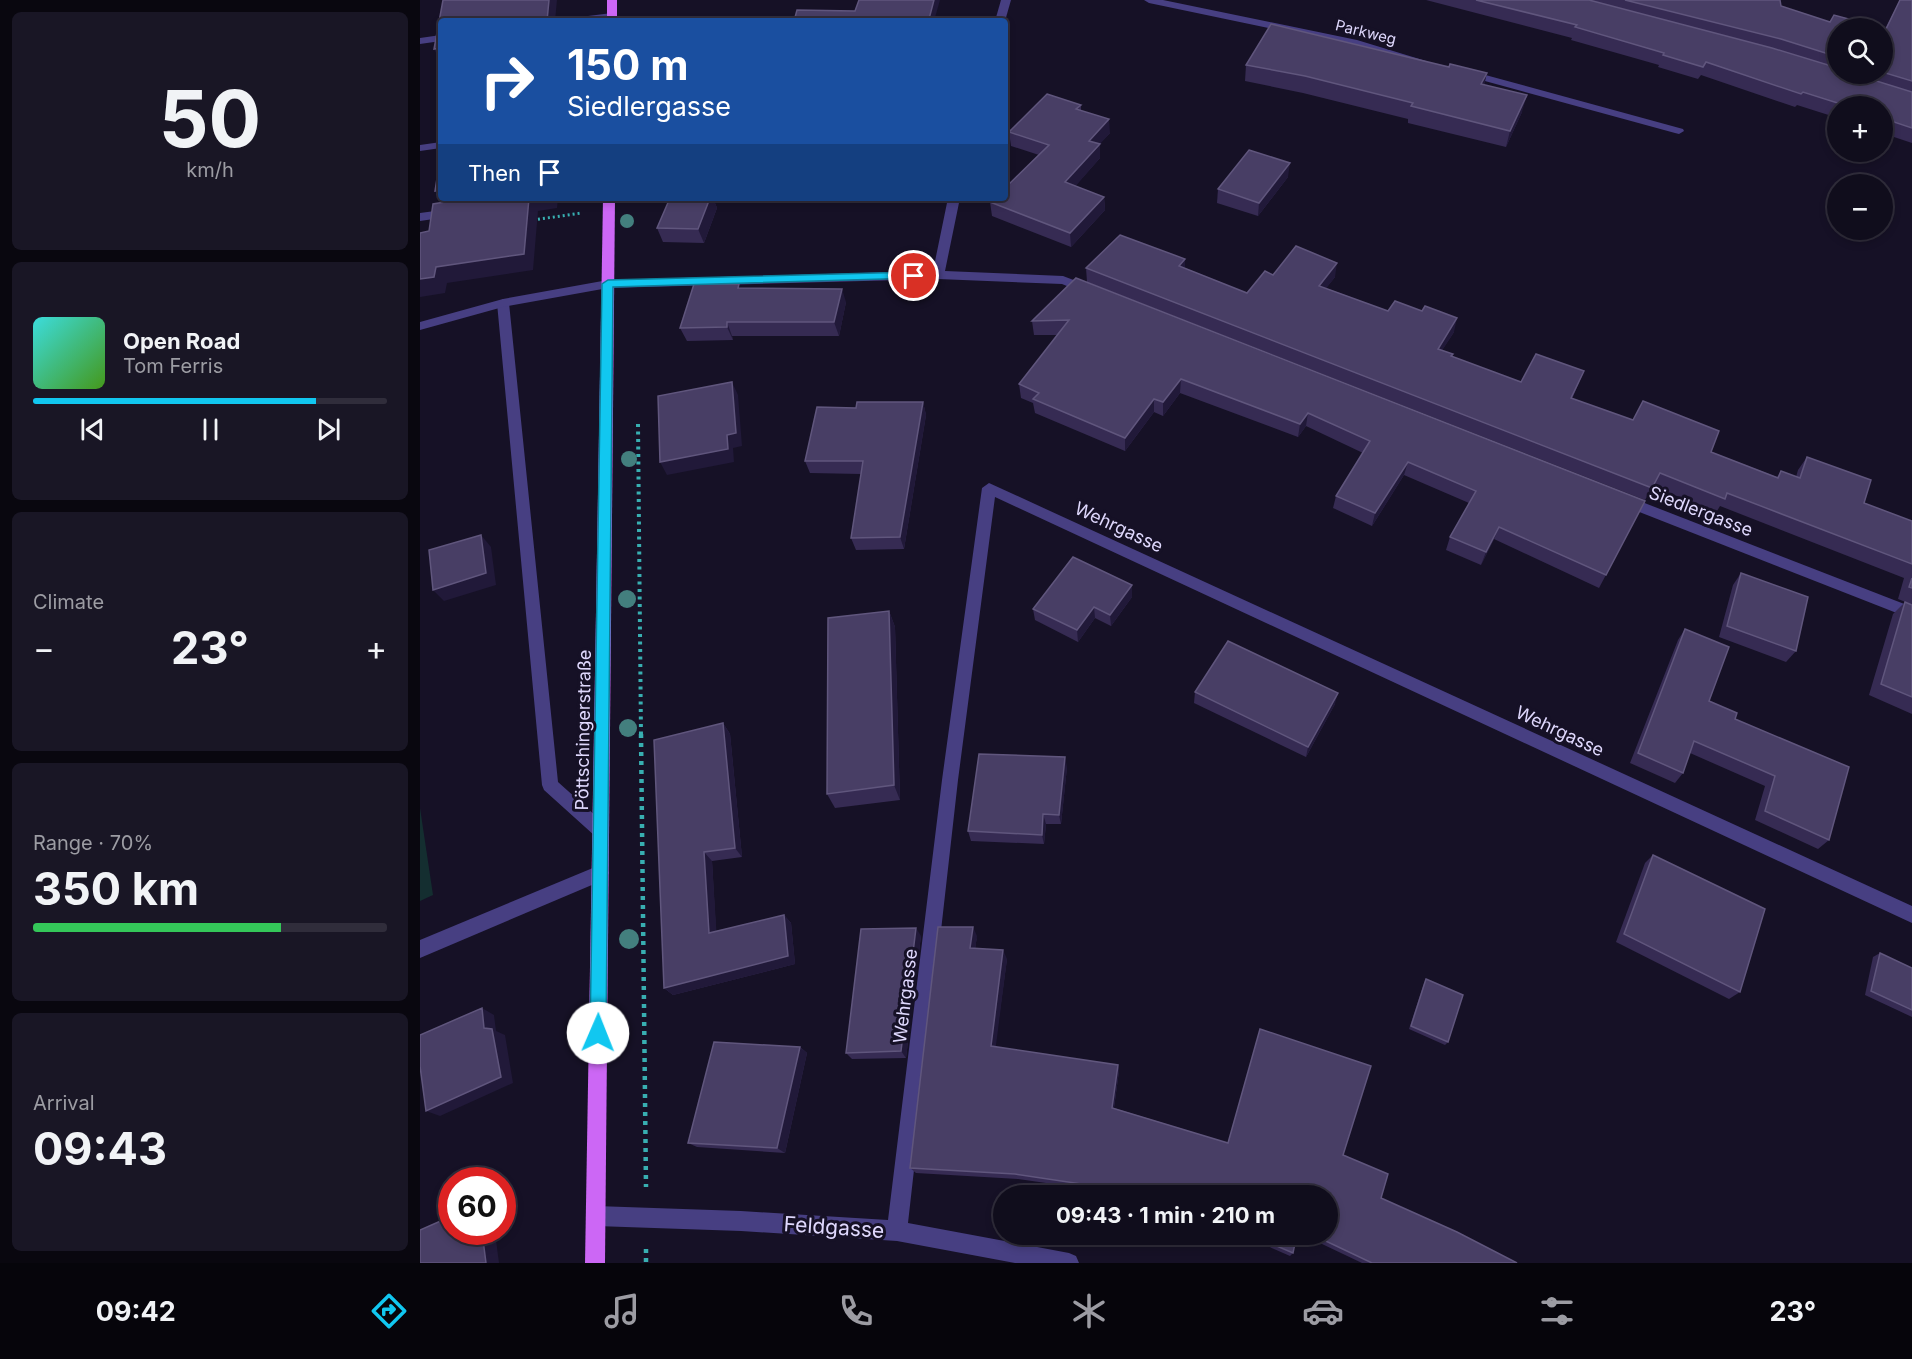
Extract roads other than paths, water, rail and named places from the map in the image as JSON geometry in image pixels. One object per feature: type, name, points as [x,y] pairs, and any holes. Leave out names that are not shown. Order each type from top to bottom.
[{"type":"main road","points":[[612,0],[612,18]]},
{"type":"main road","name":"Pöttschingerstraße","points":[[595,1263],[609,204]]},
{"type":"street","points":[[1001,18],[1006,0]]},
{"type":"street","name":"Parkweg","points":[[1149,0],[1357,44],[1437,65]]},
{"type":"street","points":[[420,41],[438,38]]},
{"type":"street","points":[[1460,71],[1679,130]]},
{"type":"street","points":[[420,148],[438,145]]},
{"type":"street","points":[[938,275],[953,201]]},
{"type":"street","points":[[420,217],[462,211]]},
{"type":"street","points":[[420,326],[503,303],[608,284],[938,275],[1063,280],[1096,293]]},
{"type":"street","points":[[503,303],[550,785],[601,831]]},
{"type":"street","name":"Wehrgasse","points":[[897,1231],[950,780],[989,488],[1912,915]]},
{"type":"street","name":"Siedlergasse","points":[[1614,496],[1912,613]]},
{"type":"street","points":[[420,949],[600,873]]},
{"type":"street","name":"Feldgasse","points":[[596,1216],[741,1221],[897,1231],[1069,1263]]}]
